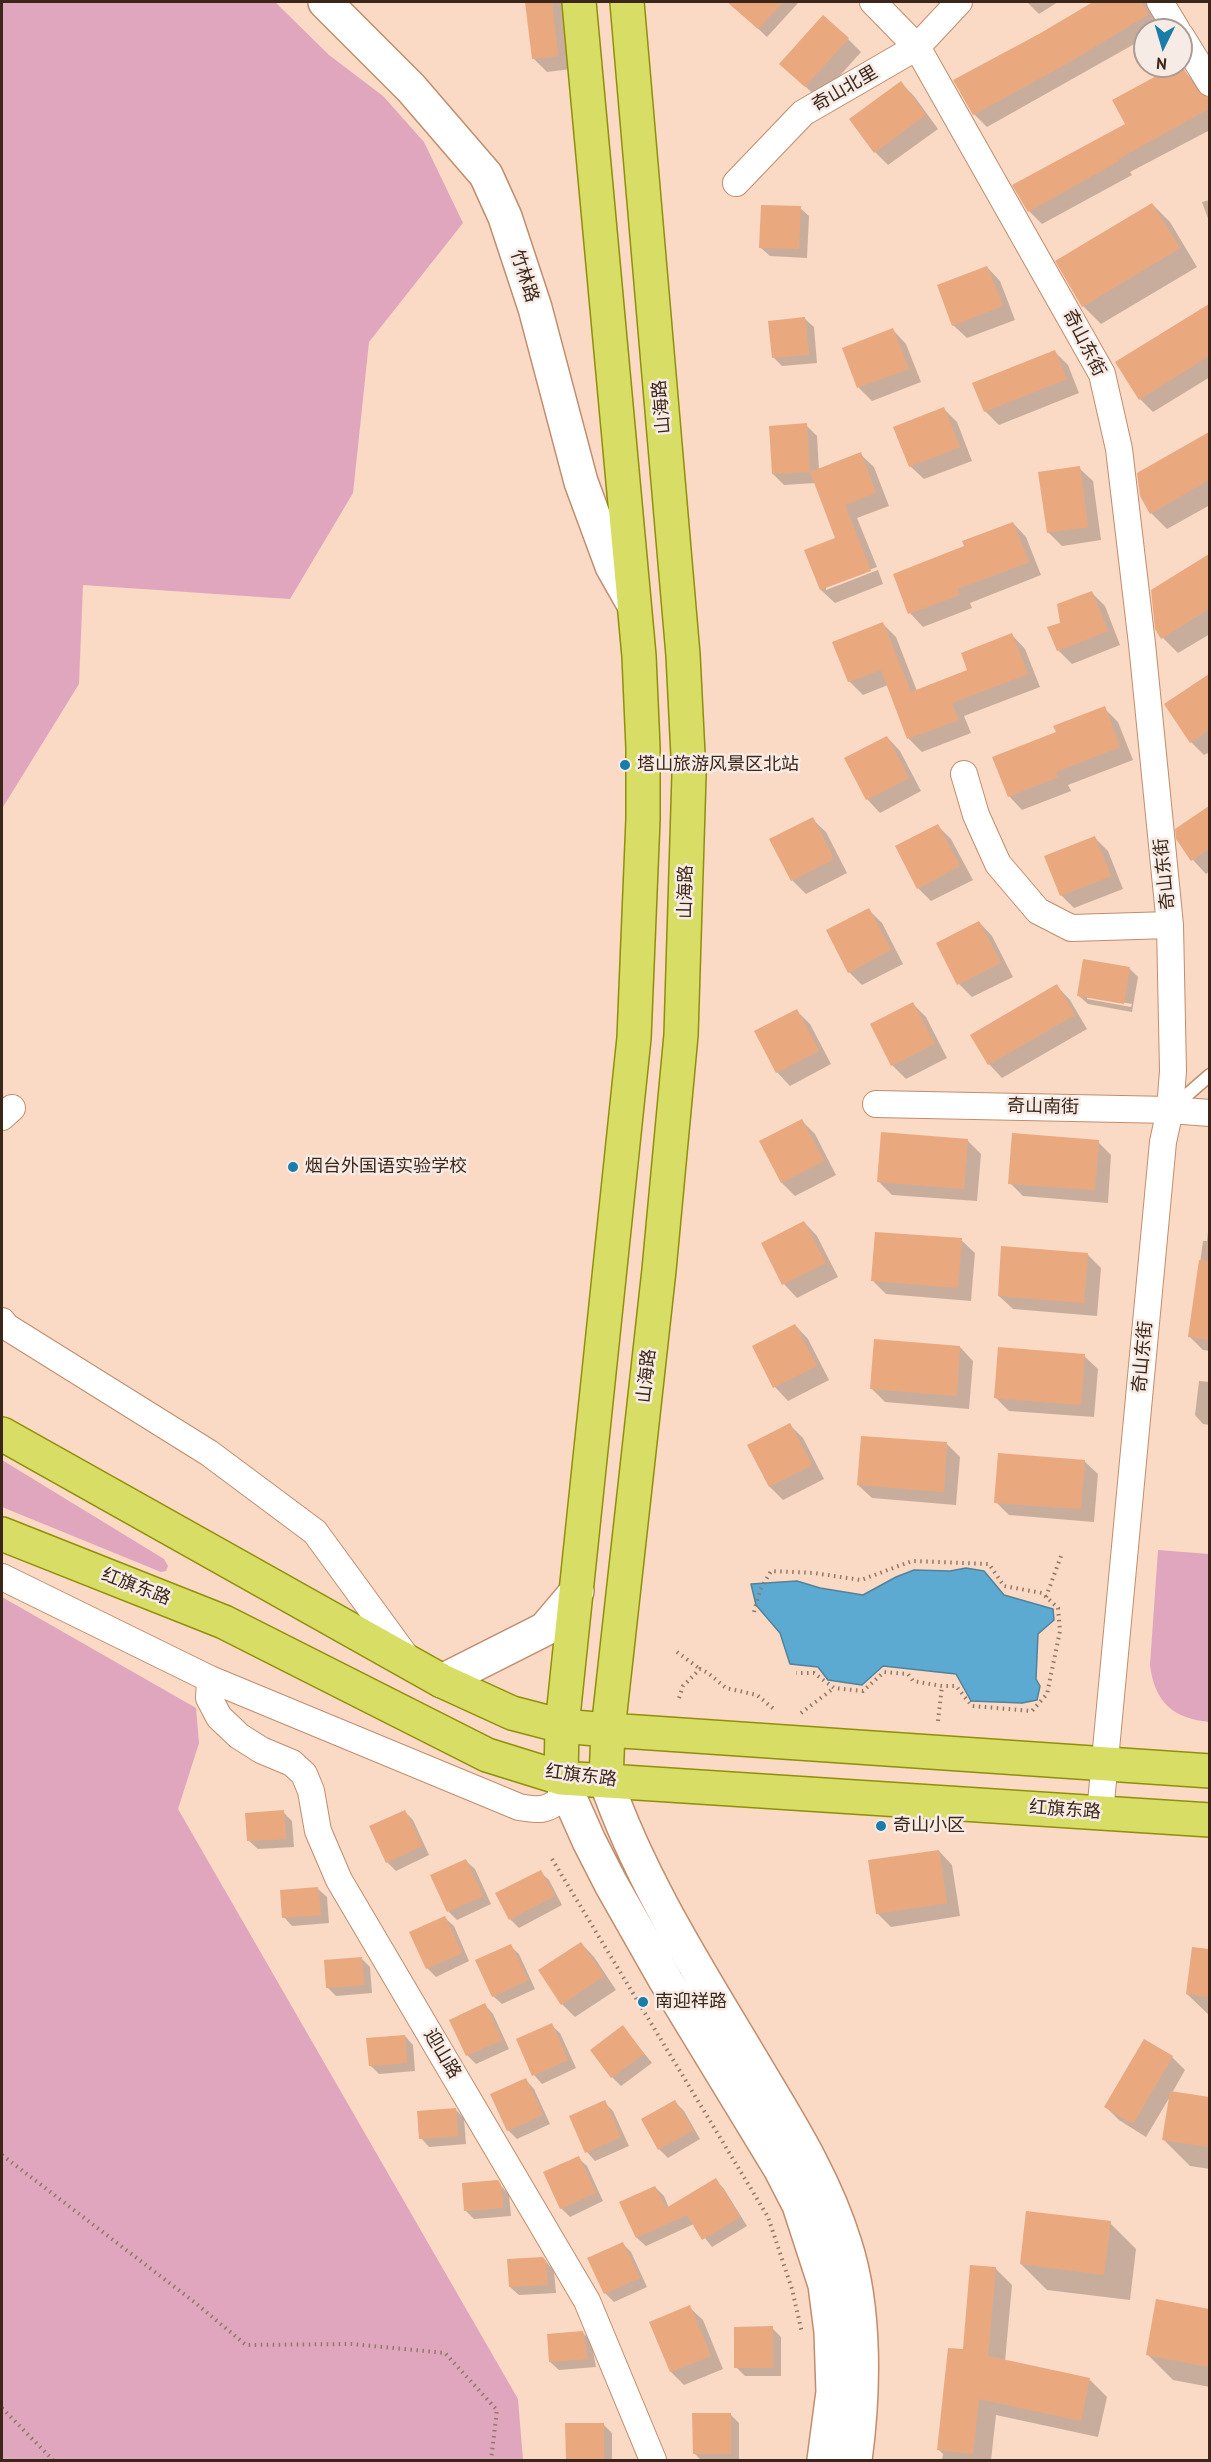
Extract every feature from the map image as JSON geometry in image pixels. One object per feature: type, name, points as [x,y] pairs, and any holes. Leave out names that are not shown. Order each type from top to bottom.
[{"type":"main road","name":"竹林路","points":[[325,2],[411,88],[486,175],[505,217],[535,308],[581,482],[612,566],[633,603]]},
{"type":"main road","points":[[579,2],[639,656],[644,819],[634,1038],[562,1726],[561,1778],[589,1841],[666,1981],[781,2170],[799,2205],[825,2285],[831,2332],[833,2392],[824,2460]]},
{"type":"main road","name":"山海路","points":[[606,1781],[608,1730],[659,1270],[681,1035],[688,775],[683,655],[627,2]]},
{"type":"main road","points":[[2,1434],[412,1666],[504,1710],[562,1726],[608,1730],[1209,1771]]},
{"type":"main road","name":"红旗东路","points":[[2,1534],[224,1622],[487,1755],[561,1778],[1209,1820]]},
{"type":"main road","points":[[442,1681],[545,1629],[577,1591]]},
{"type":"main road","points":[[606,1781],[619,1820],[695,1964],[813,2163],[846,2245],[860,2332],[861,2392],[855,2460]]},
{"type":"street","name":"奇山东街","points":[[873,2],[917,47],[1069,312],[1102,374],[1119,449],[1142,644],[1170,925],[1173,1071],[1170,1110],[1162,1153],[1100,1813]]},
{"type":"street","name":"奇山北里","points":[[736,183],[803,113],[917,47],[959,2]]},
{"type":"street","points":[[1160,2],[1170,18]]},
{"type":"street","points":[[1193,56],[1209,83]]},
{"type":"street","points":[[964,774],[976,815],[998,864],[1038,911],[1071,928],[1170,925]]},
{"type":"street","name":"奇山南街","points":[[876,1104],[1170,1110],[1209,1113]]},
{"type":"street","points":[[2,1321],[7,1327],[209,1453],[315,1532],[412,1666]]},
{"type":"street","points":[[2,1578],[210,1679],[519,1807],[540,1810],[550,1808],[561,1799],[561,1778]]},
{"type":"street","name":"迎山路","points":[[210,1679],[209,1698],[219,1718],[239,1736],[261,1750],[292,1763],[304,1774],[312,1791],[318,1831],[339,1881],[587,2301],[652,2460]]},
{"type":"lane","points":[[1170,1110],[1209,1075]]},
{"type":"path","points":[[1046,1597],[1061,1556]]},
{"type":"path","points":[[754,1612],[760,1590],[771,1570],[861,1580],[912,1561],[989,1564],[1004,1586],[1042,1593],[1058,1608],[1059,1631],[1047,1694],[1032,1711],[972,1706],[956,1686],[913,1681],[908,1674],[884,1672],[863,1690],[834,1688],[814,1673],[796,1672]]},
{"type":"path","points":[[677,1652],[726,1688],[757,1695],[776,1711]]},
{"type":"path","points":[[679,1698],[683,1686],[700,1670]]},
{"type":"path","points":[[938,1721],[942,1686]]},
{"type":"path","points":[[801,1713],[834,1688]]},
{"type":"path","points":[[552,1859],[768,2217],[792,2289],[803,2344]]},
{"type":"path","points":[[2,2155],[193,2301],[246,2345],[352,2343],[445,2353],[497,2410],[491,2460]]},
{"type":"path","points":[[2,2408],[53,2460]]},
{"type":"shaded area","points":[[2,2],[275,2],[329,55],[383,96],[424,142],[463,223],[369,342],[353,493],[290,599],[83,585],[79,684],[3,807]]},
{"type":"shaded area","points":[[2,1460],[164,1559],[168,1566],[166,1571],[161,1572],[2,1507]]},
{"type":"shaded area","points":[[1158,1550],[1209,1554],[1209,1722],[1185,1717],[1168,1706],[1161,1699],[1152,1678],[1150,1665]]},
{"type":"shaded area","points":[[2,1597],[196,1708],[199,1743],[178,1809],[518,2399],[523,2460],[2,2460]]},
{"type":"water","points":[[966,1568],[984,1571],[1004,1595],[1053,1609],[1054,1620],[1038,1634],[1036,1679],[1040,1686],[1037,1700],[1022,1703],[971,1701],[956,1674],[883,1666],[862,1685],[828,1680],[818,1667],[790,1664],[780,1633],[756,1605],[751,1584],[797,1581],[820,1588],[863,1595],[914,1570],[950,1571]]},
{"type":"building","points":[[525,2],[552,2],[558,56],[532,59]]},
{"type":"building","points":[[727,2],[783,2],[758,29]]},
{"type":"building","points":[[1093,2],[1141,2],[1149,14],[1142,18],[1133,18],[1133,24],[1068,63],[973,115],[953,80]]},
{"type":"building","points":[[823,15],[849,38],[805,87],[779,64]]},
{"type":"building","points":[[1153,78],[1190,78],[1198,91],[1209,98],[1209,109],[1028,212],[1012,185],[1125,124],[1112,100]]},
{"type":"building","points":[[901,81],[926,115],[874,153],[849,119]]},
{"type":"building","points":[[1152,203],[1180,248],[1082,307],[1055,261]]},
{"type":"building","points":[[761,205],[801,206],[799,249],[759,248]]},
{"type":"building","points":[[987,266],[1003,306],[952,326],[937,285]]},
{"type":"building","points":[[1209,304],[1209,356],[1139,400],[1115,362]]},
{"type":"building","points":[[805,317],[809,355],[772,358],[768,321]]},
{"type":"building","points":[[893,328],[909,369],[857,388],[842,348]]},
{"type":"building","points":[[1055,350],[1067,379],[984,412],[972,383]]},
{"type":"building","points":[[944,407],[960,447],[909,467],[893,427]]},
{"type":"building","points":[[807,423],[810,472],[772,474],[769,426]]},
{"type":"building","points":[[1209,432],[1209,480],[1150,514],[1140,496],[1137,473]]},
{"type":"building","points":[[861,452],[876,493],[845,505],[871,571],[820,590],[804,550],[835,538],[810,472]]},
{"type":"building","points":[[1080,466],[1088,527],[1047,533],[1038,472]]},
{"type":"building","points":[[1013,522],[1029,562],[957,589],[960,595],[908,614],[893,574],[964,546],[962,541]]},
{"type":"building","points":[[1209,554],[1209,609],[1161,639],[1155,629],[1151,590]]},
{"type":"building","points":[[1092,591],[1108,631],[1057,651],[1047,627],[1060,623],[1057,604]]},
{"type":"building","points":[[883,622],[911,692],[967,670],[961,653],[1012,633],[1028,674],[952,703],[959,720],[907,739],[881,670],[848,682],[832,642]]},
{"type":"building","points":[[1209,674],[1209,730],[1190,743],[1164,704]]},
{"type":"building","points":[[1105,706],[1120,747],[1056,772],[1058,777],[1008,797],[992,757],[1056,732],[1053,726]]},
{"type":"building","points":[[887,736],[909,778],[866,800],[844,758]]},
{"type":"building","points":[[1209,806],[1209,849],[1191,861],[1176,839],[1175,829]]},
{"type":"building","points":[[813,817],[834,859],[791,881],[769,839]]},
{"type":"building","points":[[938,824],[960,866],[917,889],[895,846]]},
{"type":"building","points":[[1095,836],[1111,876],[1060,896],[1044,856]]},
{"type":"building","points":[[869,908],[891,950],[848,973],[826,930]]},
{"type":"building","points":[[979,921],[1001,963],[957,985],[936,943]]},
{"type":"building","points":[[1083,959],[1130,967],[1124,1004],[1077,996]]},
{"type":"building","points":[[1057,984],[1075,1015],[988,1065],[970,1035]]},
{"type":"building","points":[[913,1002],[935,1044],[891,1066],[870,1024]]},
{"type":"building","points":[[797,1009],[819,1051],[776,1073],[754,1031]]},
{"type":"building","points":[[802,1119],[824,1161],[781,1183],[759,1141]]},
{"type":"building","points":[[881,1132],[968,1139],[964,1189],[877,1182]]},
{"type":"building","points":[[1012,1133],[1099,1140],[1095,1190],[1008,1184]]},
{"type":"building","points":[[804,1221],[826,1263],[782,1285],[761,1243]]},
{"type":"building","points":[[875,1232],[962,1238],[958,1288],[871,1281]]},
{"type":"building","points":[[1001,1246],[1088,1253],[1084,1303],[998,1296]]},
{"type":"building","points":[[1199,1260],[1209,1261],[1209,1340],[1188,1337]]},
{"type":"building","points":[[795,1324],[817,1366],[773,1388],[752,1346]]},
{"type":"building","points":[[874,1339],[960,1346],[957,1396],[870,1389]]},
{"type":"building","points":[[998,1347],[1085,1354],[1081,1405],[994,1398]]},
{"type":"building","points":[[790,1423],[812,1465],[769,1487],[747,1445]]},
{"type":"building","points":[[861,1436],[947,1442],[944,1492],[857,1485]]},
{"type":"building","points":[[998,1453],[1085,1460],[1081,1509],[994,1503]]},
{"type":"building","points":[[284,1810],[286,1839],[247,1841],[245,1813]]},
{"type":"building","points":[[405,1810],[422,1846],[386,1863],[369,1826]]},
{"type":"building","points":[[939,1850],[947,1903],[876,1914],[868,1860]]},
{"type":"building","points":[[466,1859],[483,1896],[447,1912],[430,1875]]},
{"type":"building","points":[[541,1870],[555,1896],[509,1920],[495,1893]]},
{"type":"building","points":[[318,1887],[321,1915],[282,1918],[280,1890]]},
{"type":"building","points":[[445,1916],[462,1953],[426,1969],[409,1932]]},
{"type":"building","points":[[581,1942],[604,1976],[561,2005],[538,1970]]},
{"type":"building","points":[[511,1944],[528,1980],[492,1997],[475,1960]]},
{"type":"building","points":[[1192,1947],[1209,1949],[1209,1997],[1186,1994]]},
{"type":"building","points":[[362,1957],[364,1985],[326,1988],[324,1960]]},
{"type":"building","points":[[485,2003],[502,2040],[466,2056],[449,2020]]},
{"type":"building","points":[[552,2023],[568,2060],[532,2076],[516,2039]]},
{"type":"building","points":[[623,2025],[644,2054],[611,2078],[590,2050]]},
{"type":"building","points":[[405,2035],[407,2063],[369,2066],[366,2038]]},
{"type":"building","points":[[1144,2039],[1173,2056],[1133,2124],[1104,2107]]},
{"type":"building","points":[[526,2078],[543,2115],[507,2131],[490,2094]]},
{"type":"building","points":[[1170,2091],[1209,2097],[1209,2147],[1162,2140]]},
{"type":"building","points":[[605,2100],[621,2137],[585,2153],[569,2116]]},
{"type":"building","points":[[675,2100],[693,2130],[658,2150],[641,2119]]},
{"type":"building","points":[[456,2108],[458,2136],[419,2139],[417,2111]]},
{"type":"building","points":[[579,2156],[596,2193],[560,2209],[543,2172]]},
{"type":"building","points":[[716,2178],[740,2217],[702,2240],[687,2215],[636,2238],[619,2202],[655,2186],[666,2208]]},
{"type":"building","points":[[498,2180],[501,2185],[503,2208],[464,2211],[462,2183]]},
{"type":"building","points":[[1026,2211],[1111,2221],[1104,2275],[1020,2264]]},
{"type":"building","points":[[623,2242],[640,2278],[604,2294],[587,2258]]},
{"type":"building","points":[[543,2257],[546,2261],[548,2285],[509,2287],[507,2259]]},
{"type":"building","points":[[970,2265],[996,2267],[988,2356],[1090,2378],[1081,2421],[979,2399],[973,2454],[937,2450],[948,2348],[963,2349]]},
{"type":"building","points":[[1156,2299],[1209,2309],[1209,2367],[1146,2355]]},
{"type":"building","points":[[690,2305],[711,2356],[670,2372],[649,2322]]},
{"type":"building","points":[[773,2326],[773,2368],[734,2368],[734,2327]]},
{"type":"building","points":[[583,2331],[588,2359],[549,2362],[547,2334]]},
{"type":"building","points":[[692,2413],[731,2413],[731,2454],[693,2454]]},
{"type":"building","points":[[565,2423],[604,2423],[604,2460],[566,2460]]},
{"type":"place","name":"塔山旅游风景区北站","points":[[625,765]]},
{"type":"place","name":"烟台外国语实验学校","points":[[293,1167]]},
{"type":"place","name":"奇山小区","points":[[881,1826]]},
{"type":"place","name":"南迎祥路","points":[[643,2002]]}]
